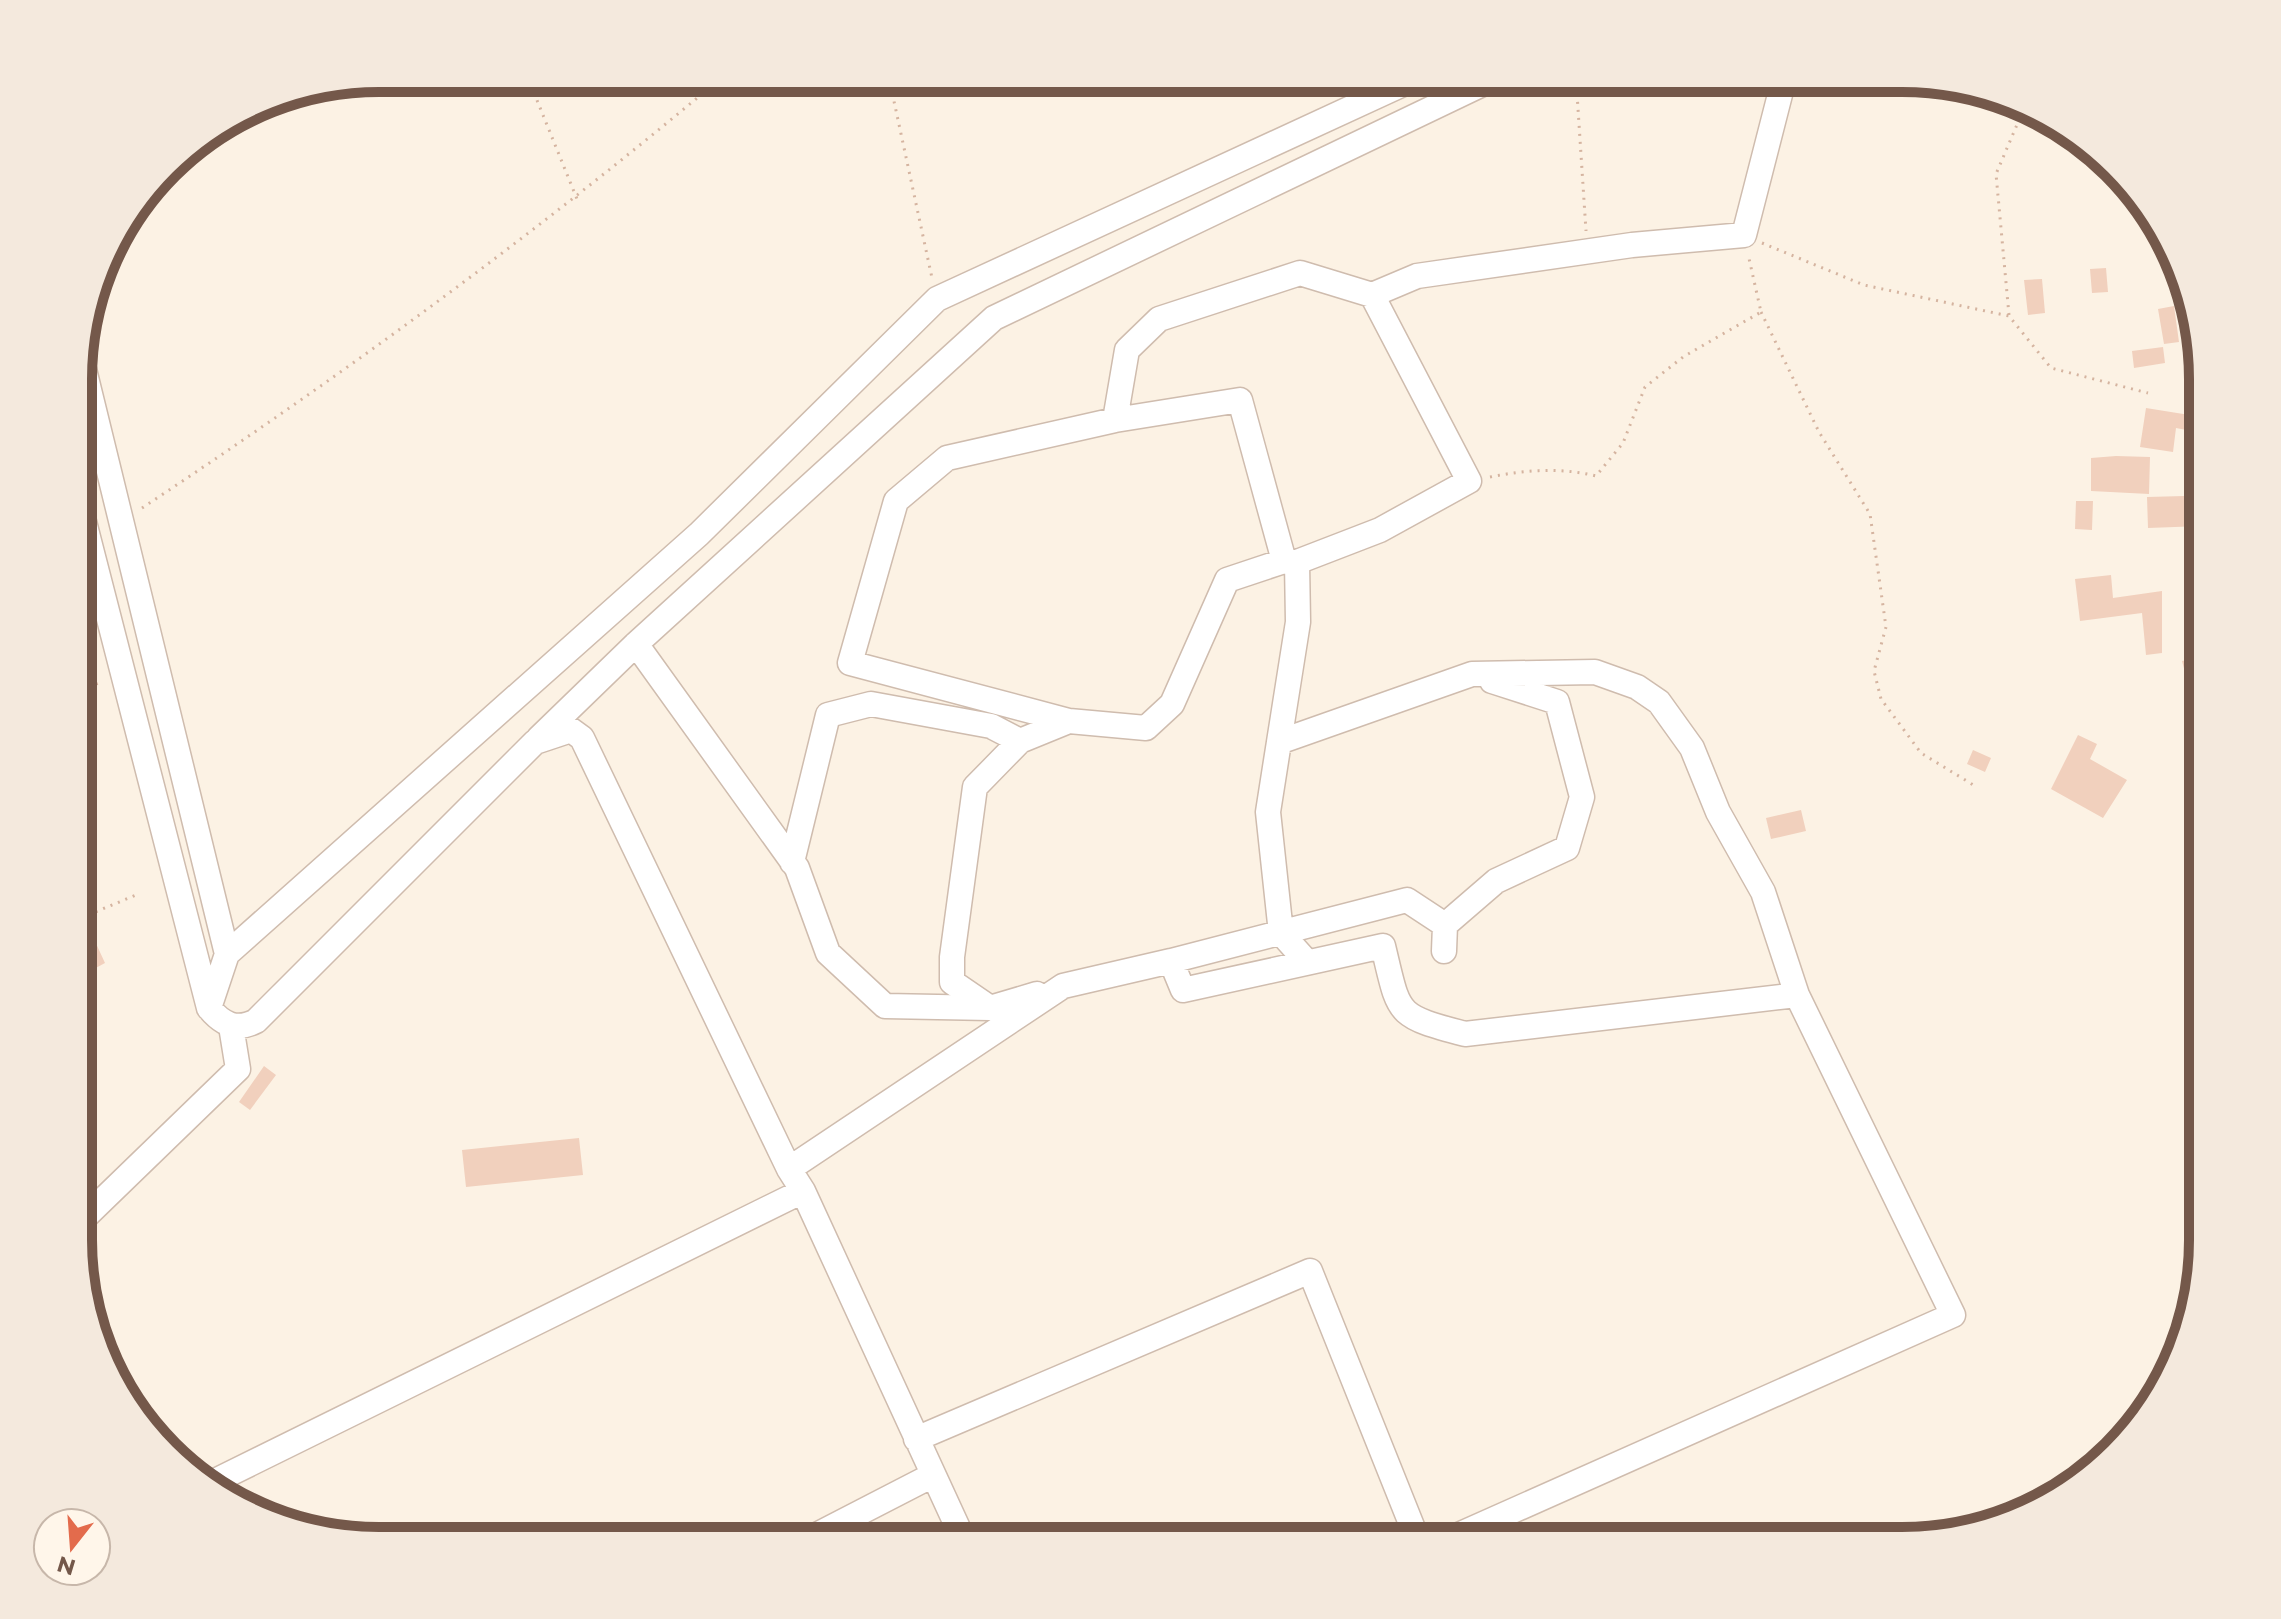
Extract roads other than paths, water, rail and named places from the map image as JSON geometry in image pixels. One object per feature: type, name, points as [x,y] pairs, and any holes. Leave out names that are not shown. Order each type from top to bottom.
[{"type":"street","points":[[209,1008],[227,954],[699,534],[937,299],[1386,92]]},
{"type":"street","points":[[92,553],[209,1008],[231,1026],[243,1028],[256,1021],[636,644],[994,318],[1466,92]]},
{"type":"street","points":[[1115,420],[1127,350],[1159,319],[1300,273],[1372,295],[1417,276],[1587,251],[1744,235],[1781,92]]},
{"type":"street","points":[[1307,962],[1281,933],[1268,812],[1298,622],[1291,562],[1240,400],[1115,420],[947,458],[896,501],[850,663],[1069,721],[1146,728],[1172,704],[1227,580],[1291,562],[1380,530],[1469,481],[1372,295]]},
{"type":"street","points":[[92,402],[227,954]]},
{"type":"street","points":[[636,644],[792,862],[828,953],[885,1006],[990,1008],[1063,986],[1407,900],[1445,925]]},
{"type":"street","points":[[1279,742],[1472,674],[1595,672],[1637,687],[1659,702],[1692,748],[1718,812],[1763,892],[1797,995],[1953,1315],[1476,1527]]},
{"type":"street","points":[[1444,951],[1445,925],[1496,881],[1567,848],[1582,797],[1557,702],[1472,674]]},
{"type":"street","points":[[792,862],[828,715],[871,704],[991,726],[1020,741]]},
{"type":"street","points":[[990,1008],[952,982],[952,957],[975,787],[1020,741],[1069,721]]},
{"type":"street","points":[[535,742],[571,730],[582,738],[789,1169],[803,1191],[957,1527]]},
{"type":"street","points":[[1171,961],[1183,990],[1383,946],[1395,998],[1413,1020],[1465,1034],[1797,995]]},
{"type":"street","points":[[789,1169],[1063,986]]},
{"type":"street","points":[[92,1210],[238,1069],[231,1026]]},
{"type":"street","points":[[220,1479],[803,1191]]},
{"type":"street","points":[[916,1439],[1310,1271],[1412,1527]]},
{"type":"street","points":[[832,1527],[933,1475]]}]
